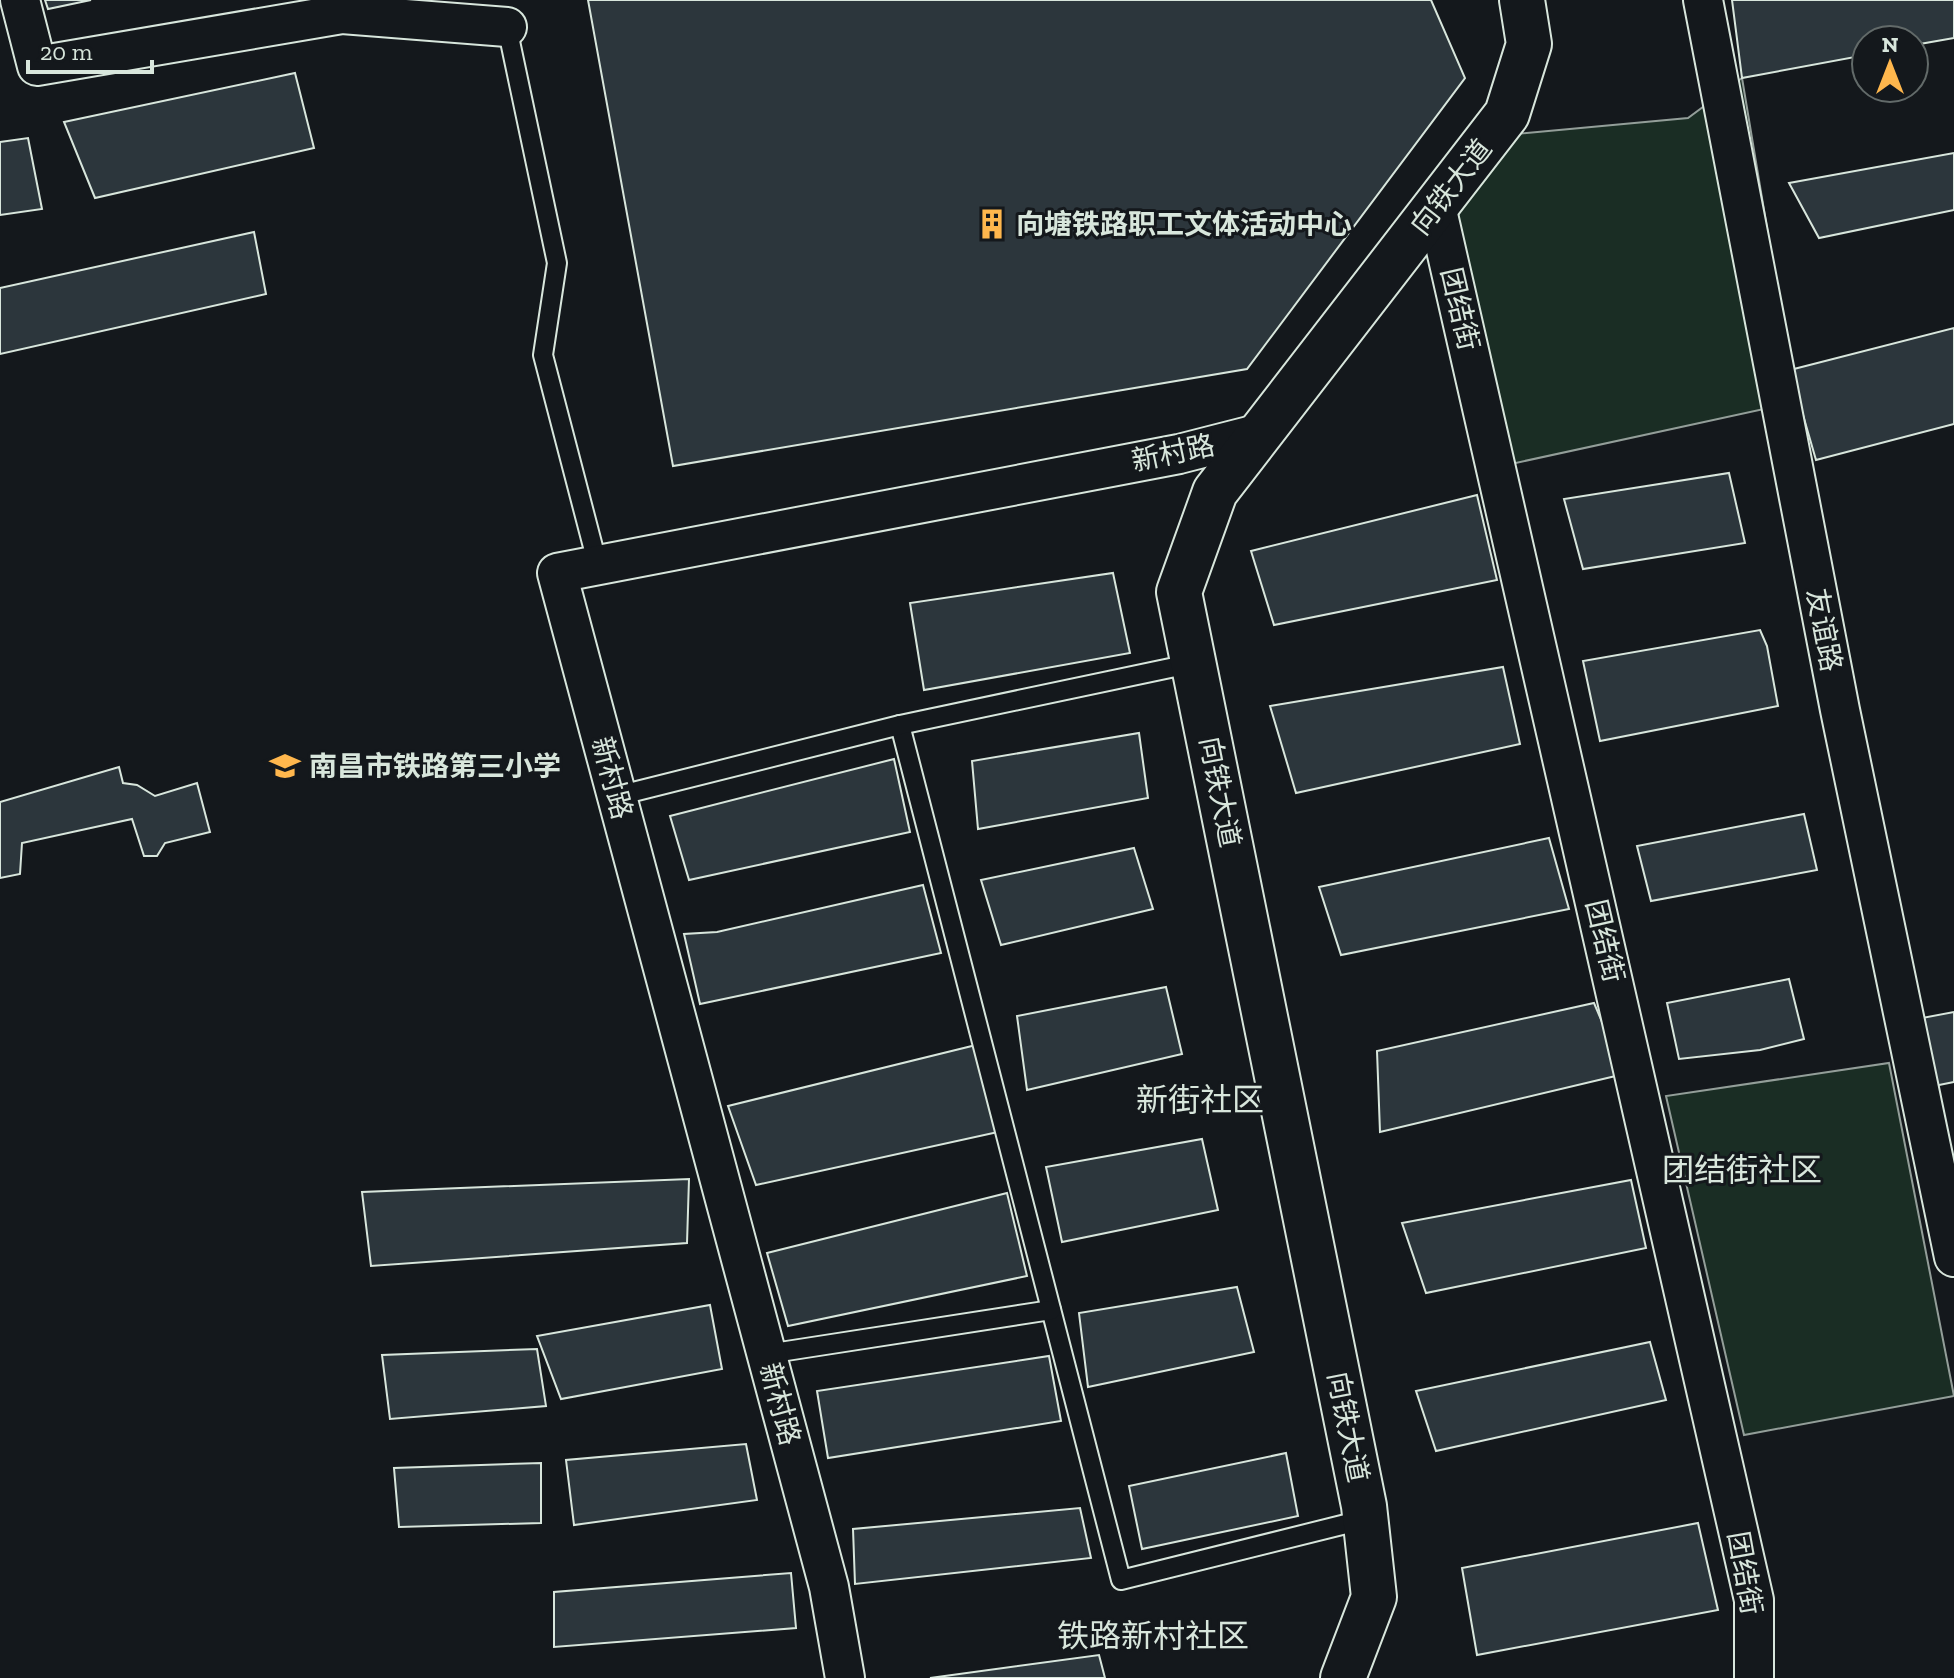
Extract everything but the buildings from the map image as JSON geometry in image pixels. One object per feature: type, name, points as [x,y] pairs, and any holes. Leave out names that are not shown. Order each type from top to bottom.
[{"type":"street","points":[[20,0],[37,66],[340,7],[507,27]]},
{"type":"street","name":"向铁大道","points":[[1343,1678],[1374,1597],[1366,1519],[1179,592],[1215,492],[1507,114],[1529,44],[1522,0]]},
{"type":"street","name":"友谊路","points":[[1703,0],[1840,710],[1954,1257]]},
{"type":"street","name":"团结街","points":[[1436,206],[1754,1600],[1754,1678]]},
{"type":"street","name":"新村路","points":[[845,1678],[829,1587],[557,573],[1179,454],[1261,433]]},
{"type":"lane","points":[[507,27],[557,263],[543,355],[598,566]]},
{"type":"lane","points":[[617,796],[900,725],[1194,663]]},
{"type":"lane","points":[[900,725],[1121,1580],[1366,1519]]},
{"type":"lane","points":[[767,1354],[1051,1310]]},
{"type":"green space","points":[[1742,78],[1796,402],[1497,467],[1445,195],[1484,137],[1688,118]]},
{"type":"green space","points":[[1889,1063],[1954,1396],[1744,1435],[1666,1096]]},
{"type":"place","name":"向塘铁路职工文体活动中心","points":[[992,224]]},
{"type":"place","name":"南昌市铁路第三小学","points":[[285,766]]},
{"type":"district","name":"新街社区","points":[[1200,1100]]},
{"type":"district","name":"团结街社区","points":[[1742,1170]]},
{"type":"district","name":"铁路新村社区","points":[[1153,1636]]}]
